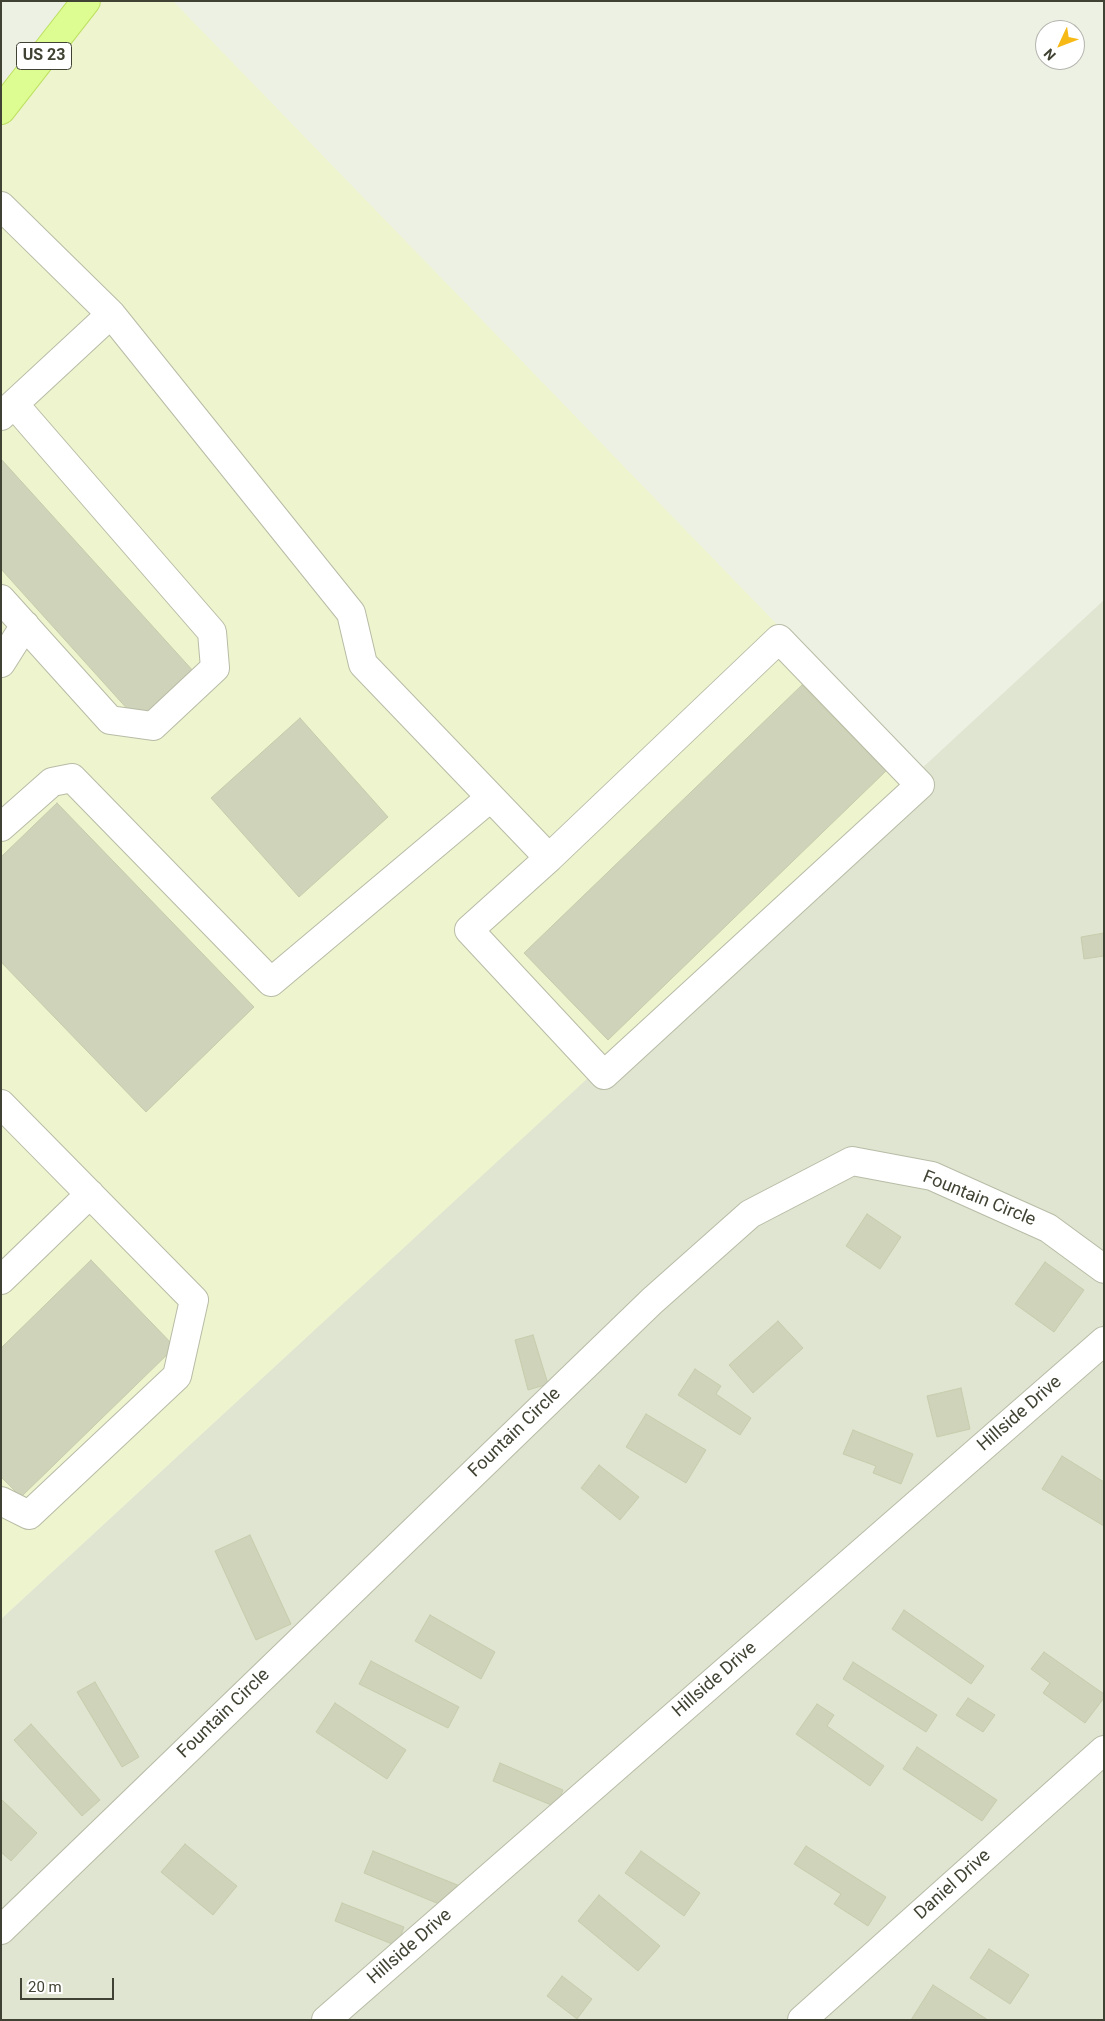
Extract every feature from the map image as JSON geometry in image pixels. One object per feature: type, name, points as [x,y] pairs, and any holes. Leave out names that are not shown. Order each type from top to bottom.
[{"type":"main road","name":"US 23","points":[[1,110],[86,1]]},
{"type":"street","points":[[1,206],[111,314],[351,613],[363,664],[549,858]]},
{"type":"street","points":[[1,599],[110,720],[153,726],[215,668],[212,632],[8,410],[111,314]]},
{"type":"street","points":[[1,663],[25,625]]},
{"type":"street","points":[[779,640],[920,785],[604,1075],[469,930],[549,858],[779,640]]},
{"type":"street","points":[[1,827],[52,782],[72,778],[271,982],[490,798]]},
{"type":"street","points":[[1,1104],[194,1300],[177,1376],[29,1515],[1,1501]]},
{"type":"street","name":"Fountain Circle","points":[[1,1930],[652,1301],[750,1214],[852,1161],[932,1176],[1048,1228],[1104,1269]]},
{"type":"street","points":[[1,1280],[90,1194]]},
{"type":"street","name":"Hillside Drive","points":[[326,2020],[1104,1341]]},
{"type":"street","name":"Daniel Drive","points":[[802,2020],[1104,1750]]},
{"type":"shaded area","points":[[87,1],[173,1],[920,772],[1,1619],[1,116]]},
{"type":"shaded area","points":[[1104,600],[1104,2020],[1,2020],[1,1619]]},
{"type":"building","points":[[1,459],[195,673],[140,723],[1,569]]},
{"type":"building","points":[[802,685],[886,771],[608,1040],[524,953]]},
{"type":"building","points":[[300,718],[388,817],[299,897],[211,798]]},
{"type":"building","points":[[57,803],[254,1007],[146,1112],[1,962],[1,857]]},
{"type":"building","points":[[1104,933],[1104,956],[1084,959],[1081,937]]},
{"type":"building","points":[[867,1214],[901,1237],[880,1269],[846,1246]]},
{"type":"building","points":[[91,1260],[175,1347],[21,1497],[1,1477],[1,1348]]},
{"type":"building","points":[[1045,1262],[1084,1290],[1054,1332],[1015,1304]]},
{"type":"building","points":[[778,1321],[803,1348],[753,1393],[729,1365]]},
{"type":"building","points":[[533,1335],[548,1384],[528,1390],[515,1340]]},
{"type":"building","points":[[695,1369],[721,1386],[716,1394],[751,1418],[740,1435],[678,1395]]},
{"type":"building","points":[[961,1388],[970,1429],[937,1437],[927,1396]]},
{"type":"building","points":[[646,1414],[706,1450],[686,1483],[626,1447]]},
{"type":"building","points":[[853,1430],[913,1454],[901,1484],[873,1473],[876,1466],[843,1454]]},
{"type":"building","points":[[1062,1456],[1104,1482],[1104,1526],[1042,1489]]},
{"type":"building","points":[[599,1465],[639,1497],[620,1520],[581,1488]]},
{"type":"building","points":[[250,1535],[291,1624],[256,1640],[215,1551]]},
{"type":"building","points":[[904,1610],[984,1666],[971,1684],[892,1629]]},
{"type":"building","points":[[430,1615],[495,1652],[481,1679],[415,1641]]},
{"type":"building","points":[[1044,1652],[1104,1694],[1104,1698],[1085,1723],[1043,1693],[1050,1683],[1031,1669]]},
{"type":"building","points":[[371,1661],[459,1707],[448,1728],[359,1684]]},
{"type":"building","points":[[853,1662],[937,1715],[926,1732],[843,1679]]},
{"type":"building","points":[[95,1682],[139,1757],[122,1767],[77,1692]]},
{"type":"building","points":[[968,1698],[995,1715],[983,1732],[956,1715]]},
{"type":"building","points":[[335,1703],[406,1750],[387,1779],[316,1732]]},
{"type":"building","points":[[817,1704],[834,1715],[827,1726],[884,1766],[870,1786],[796,1734]]},
{"type":"building","points":[[31,1724],[100,1800],[82,1816],[14,1740]]},
{"type":"building","points":[[917,1747],[997,1800],[982,1821],[903,1769]]},
{"type":"building","points":[[500,1763],[563,1790],[556,1807],[493,1781]]},
{"type":"building","points":[[1,1799],[37,1833],[11,1861],[1,1852]]},
{"type":"building","points":[[185,1844],[237,1886],[213,1915],[161,1872]]},
{"type":"building","points":[[806,1846],[886,1897],[868,1926],[834,1904],[841,1894],[794,1864]]},
{"type":"building","points":[[373,1851],[460,1886],[451,1909],[364,1873]]},
{"type":"building","points":[[641,1851],[700,1893],[684,1916],[625,1873]]},
{"type":"building","points":[[599,1895],[660,1946],[638,1971],[578,1921]]},
{"type":"building","points":[[342,1903],[404,1927],[397,1946],[335,1921]]},
{"type":"building","points":[[989,1949],[1029,1975],[1010,2004],[970,1978]]},
{"type":"building","points":[[562,1976],[592,1999],[577,2019],[547,1996]]},
{"type":"building","points":[[933,1985],[988,2020],[911,2020]]}]
